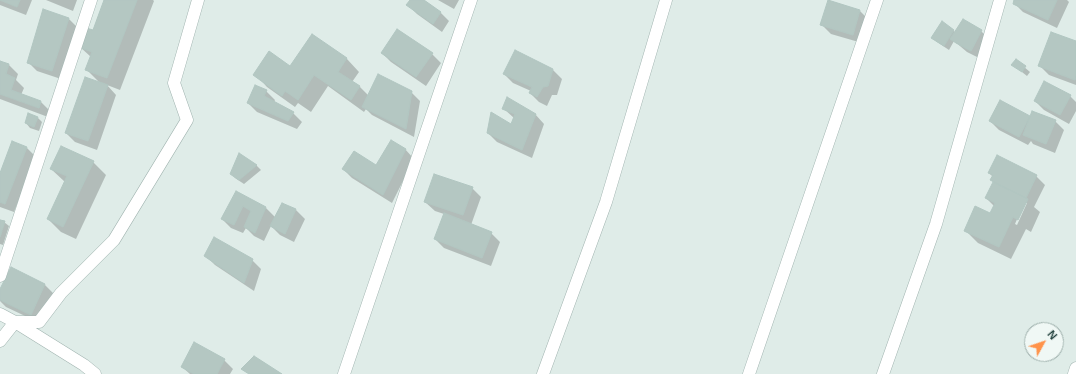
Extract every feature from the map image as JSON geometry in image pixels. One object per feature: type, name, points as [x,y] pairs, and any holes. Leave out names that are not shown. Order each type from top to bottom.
[{"type":"street","points":[[0,276],[92,0]]},
{"type":"street","points":[[14,322],[39,322],[61,293],[114,240],[187,120],[174,83],[198,0]]},
{"type":"street","points":[[344,374],[470,0]]},
{"type":"street","points":[[543,374],[606,202],[666,0]]},
{"type":"street","points":[[749,374],[877,0]]},
{"type":"street","points":[[883,374],[936,224],[1000,0]]},
{"type":"street","points":[[0,314],[84,364],[95,374]]},
{"type":"street","points":[[0,341],[14,322]]},
{"type":"street","points":[[1074,374],[1076,368]]},
{"type":"building","points":[[0,0],[20,0],[17,7]]},
{"type":"building","points":[[104,0],[137,0],[107,78],[85,70],[92,52],[79,47],[86,28],[93,30]]},
{"type":"building","points":[[410,0],[424,0],[441,12],[433,24],[406,5]]},
{"type":"building","points":[[828,0],[860,10],[853,35],[820,25]]},
{"type":"building","points":[[1014,0],[1057,0],[1048,20],[1013,4]]},
{"type":"building","points":[[43,9],[69,18],[52,71],[27,63]]},
{"type":"building","points":[[963,19],[982,30],[971,51],[950,39]]},
{"type":"building","points":[[942,21],[954,30],[944,46],[931,38]]},
{"type":"building","points":[[397,29],[433,53],[416,77],[381,53]]},
{"type":"building","points":[[1051,32],[1076,41],[1075,80],[1038,66]]},
{"type":"building","points":[[312,34],[347,58],[338,72],[360,86],[351,100],[314,75],[298,100],[285,91],[282,96],[253,75],[269,51],[290,66]]},
{"type":"building","points":[[515,50],[553,69],[548,86],[543,87],[537,97],[529,93],[532,87],[503,74]]},
{"type":"building","points":[[1016,59],[1026,66],[1022,72],[1011,65]]},
{"type":"building","points":[[0,61],[9,64],[6,74],[15,78],[11,90],[41,101],[39,108],[0,94]]},
{"type":"building","points":[[378,74],[412,91],[406,129],[362,107]]},
{"type":"building","points":[[85,77],[108,85],[88,141],[65,133]]},
{"type":"building","points":[[1044,81],[1071,95],[1060,115],[1034,101]]},
{"type":"building","points":[[255,85],[267,90],[264,96],[294,112],[288,121],[247,103]]},
{"type":"building","points":[[507,97],[536,114],[522,150],[487,133],[491,112],[511,124],[515,114],[502,109]]},
{"type":"building","points":[[1000,100],[1030,116],[1019,137],[989,121]]},
{"type":"building","points":[[1032,111],[1056,120],[1046,144],[1023,135]]},
{"type":"building","points":[[28,113],[38,117],[34,127],[25,123]]},
{"type":"building","points":[[391,140],[406,149],[383,195],[342,169],[354,151],[376,165]]},
{"type":"building","points":[[12,141],[27,147],[5,204],[0,202],[0,173]]},
{"type":"building","points":[[61,146],[94,161],[63,227],[47,219],[67,176],[50,169]]},
{"type":"building","points":[[239,153],[257,165],[239,180],[230,174]]},
{"type":"building","points":[[997,155],[1037,175],[1026,198],[990,180],[993,175],[988,173]]},
{"type":"building","points":[[434,174],[473,187],[463,215],[424,202]]},
{"type":"building","points":[[993,182],[1028,199],[1018,220],[1013,217],[999,247],[964,231],[975,206],[990,213],[995,203],[985,198]]},
{"type":"building","points":[[236,191],[266,207],[255,233],[244,227],[251,211],[243,206],[234,225],[221,219]]},
{"type":"building","points":[[282,203],[296,209],[285,234],[270,226]]},
{"type":"building","points":[[444,213],[492,232],[482,258],[434,239]]},
{"type":"building","points":[[0,220],[5,221],[0,237]]},
{"type":"building","points":[[214,237],[253,259],[244,283],[204,256]]},
{"type":"building","points":[[11,267],[45,284],[31,315],[0,300],[0,289]]},
{"type":"building","points":[[194,342],[225,359],[217,374],[194,374],[181,367]]},
{"type":"building","points":[[254,356],[282,374],[249,374],[241,369]]}]
